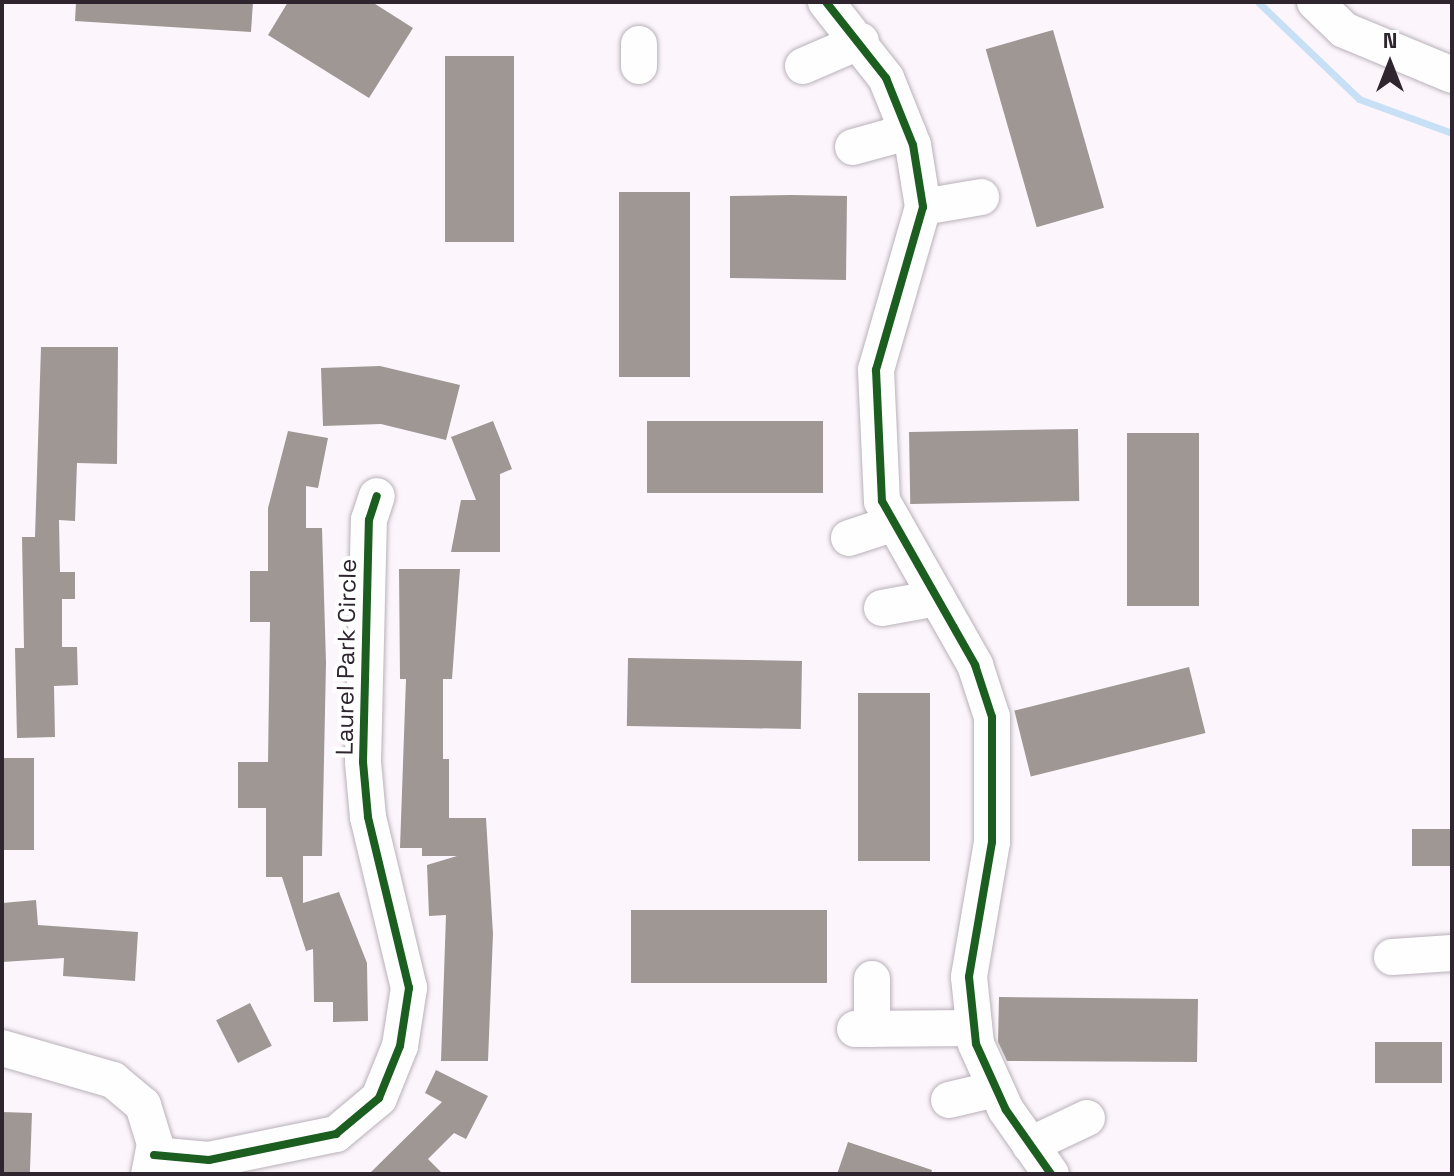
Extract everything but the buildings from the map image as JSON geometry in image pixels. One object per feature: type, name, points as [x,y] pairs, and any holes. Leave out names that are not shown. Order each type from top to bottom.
[{"type":"street","points":[[826,2],[861,41],[886,78],[908,132],[923,207],[876,370],[882,501],[975,665],[992,717],[1005,846],[969,977],[974,1028],[996,1089],[1051,1174]]},
{"type":"street","points":[[1316,4],[1344,30],[1452,75]]},
{"type":"street","points":[[803,66],[861,41]]},
{"type":"street","points":[[853,147],[908,132]]},
{"type":"street","points":[[923,207],[981,197]]},
{"type":"street","name":"Laurel Park Circle","points":[[152,1164],[209,1160],[336,1134],[379,1098],[400,1046],[409,988],[368,817],[363,762],[369,520],[377,496]]},
{"type":"street","points":[[849,538],[895,523]]},
{"type":"street","points":[[882,608],[937,598]]},
{"type":"street","points":[[1392,957],[1452,953]]},
{"type":"street","points":[[872,979],[863,1029],[974,1028]]},
{"type":"street","points":[[2,1048],[113,1080],[143,1105],[152,1164]]},
{"type":"street","points":[[949,1100],[996,1089]]},
{"type":"street","points":[[1030,1145],[1087,1118]]},
{"type":"waterway","points":[[1258,2],[1359,99],[1452,133]]},
{"type":"cycle path","points":[[826,2],[886,78],[913,145],[923,207],[876,370],[882,501],[975,665],[992,717],[992,842],[969,977],[976,1044],[1006,1110],[1051,1174]]},
{"type":"cycle path","points":[[154,1155],[209,1160],[336,1134],[379,1098],[400,1046],[409,988],[368,817],[363,762],[369,520],[377,496]]}]
